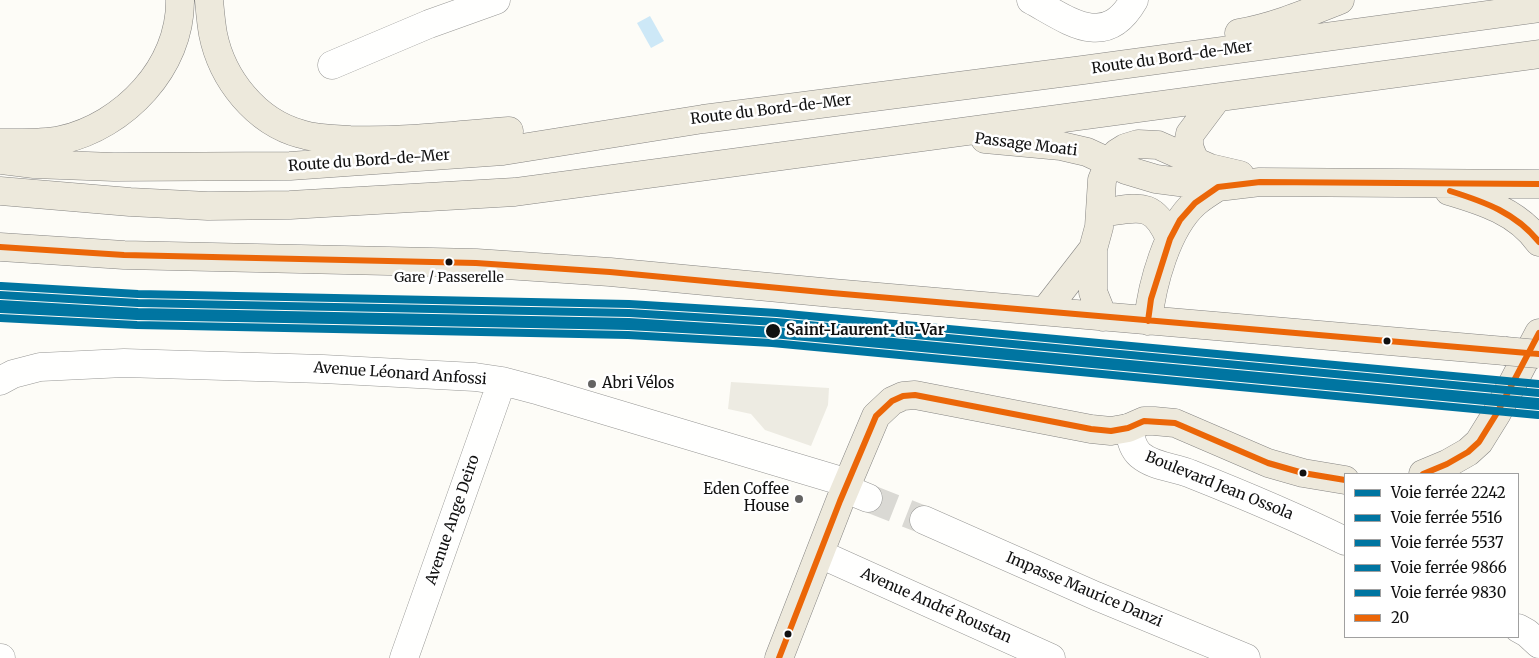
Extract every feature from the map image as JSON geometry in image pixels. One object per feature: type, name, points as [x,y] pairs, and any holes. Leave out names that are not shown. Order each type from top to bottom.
[{"type":"main road","points":[[0,143],[22,144],[61,140],[91,129],[115,116],[131,104],[147,88],[164,63],[176,35],[180,0]]},
{"type":"main road","points":[[209,0],[216,46],[225,70],[252,105],[267,118],[283,128],[302,134],[330,139],[380,141],[703,118]]},
{"type":"main road","points":[[1084,70],[1125,53],[1254,31],[1284,22],[1340,0]]},
{"type":"main road","name":"Route du Bord-de-Mer","points":[[0,160],[34,164],[114,167],[290,166],[503,150],[703,118],[1084,70],[1539,8]]},
{"type":"main road","points":[[0,191],[130,202],[208,206],[290,205],[534,190],[1539,54]]},
{"type":"main road","points":[[1196,162],[1189,149],[1188,140],[1190,134],[1217,98]]},
{"type":"main road","name":"Passage Moati","points":[[941,134],[1061,146],[1087,152],[1109,163],[1156,179],[1218,187],[1260,182],[1538,185]]},
{"type":"main road","name":"Passage Moati","points":[[1109,163],[1124,148],[1147,143],[1172,150],[1196,162],[1260,182]]},
{"type":"main road","points":[[1102,317],[1093,292],[1093,250],[1101,213],[1102,180],[1109,163]]},
{"type":"main road","points":[[1424,183],[1505,211],[1522,223],[1539,242]]},
{"type":"main road","points":[[1148,321],[1151,299],[1170,239],[1180,220],[1192,207],[1218,187]]},
{"type":"main road","points":[[1101,213],[1145,209],[1153,212],[1163,223],[1170,239]]},
{"type":"main road","points":[[0,247],[124,255],[476,262],[610,272],[1045,312],[1539,354]]},
{"type":"main road","points":[[1045,312],[1093,250]]},
{"type":"main road","points":[[1425,473],[1468,452],[1479,442],[1498,414],[1539,333]]},
{"type":"main road","points":[[779,658],[820,554],[854,490],[876,416],[892,401],[903,396],[915,395],[1091,430],[1111,431],[1128,428],[1144,421],[1175,423],[1268,463],[1303,473],[1344,480]]},
{"type":"street","points":[[332,65],[429,24],[496,0]]},
{"type":"street","points":[[1031,0],[1069,20],[1093,29],[1103,28],[1114,22],[1124,14],[1134,0]]},
{"type":"street","name":"Avenue Léonard Anfossi","points":[[0,381],[13,374],[40,367],[124,362],[323,369],[474,377],[502,381],[549,393],[854,490]]},
{"type":"street","name":"Avenue Ange Deiro","points":[[404,658],[502,381]]},
{"type":"street","name":"Boulevard Jean Ossola","points":[[1128,428],[1133,447],[1141,456],[1277,508],[1344,541]]},
{"type":"street","name":"Impasse Maurice Danzi","points":[[924,520],[1096,596],[1246,658]]},
{"type":"street","name":"Avenue André Roustan","points":[[820,554],[1051,658]]},
{"type":"street","points":[[1519,629],[1539,644]]},
{"type":"shaded area","points":[[731,382],[829,388],[828,405],[811,446],[765,430],[751,414],[728,409]]},
{"type":"water","points":[[650,16],[664,41],[651,48],[637,23]]},
{"type":"tunnel","points":[[868,498],[924,520]]},
{"type":"rail line","name":"9866","points":[[1,286],[138,294],[629,304],[777,313],[1539,384]]},
{"type":"rail line","name":"2242","points":[[0,295],[138,303],[629,313],[776,322],[1539,393]]},
{"type":"rail line","name":"5516","points":[[0,304],[138,312],[629,322],[775,331],[1538,402]]},
{"type":"rail line","name":"5537","points":[[0,309],[137,316],[628,326],[773,334],[1539,406]]},
{"type":"rail line","name":"9830","points":[[0,318],[137,325],[628,335],[772,343],[1538,415]]},
{"type":"transit line","name":"20","points":[[1148,321],[1151,299],[1170,239],[1180,220],[1195,203],[1218,187],[1260,182],[1539,184]]},
{"type":"transit line","name":"20","points":[[1450,191],[1487,204],[1510,216],[1539,242]]},
{"type":"transit line","name":"20","points":[[0,247],[124,255],[476,263],[610,272],[1539,354]]},
{"type":"transit line","name":"20","points":[[1425,473],[1468,452],[1479,442],[1497,413],[1539,333]]},
{"type":"transit line","name":"20","points":[[779,658],[840,501],[876,416],[892,401],[903,396],[915,395],[1091,429],[1111,431],[1128,428],[1144,421],[1175,423],[1268,463],[1303,473],[1344,480]]},
{"type":"place","name":"Gare / Passerelle","points":[[449,262]]},
{"type":"place","name":"Saint-Laurent-du-Var","points":[[773,331]]},
{"type":"place","name":"Abri Vélos","points":[[592,384]]},
{"type":"place","name":"Eden Coffee House","points":[[799,499]]}]
